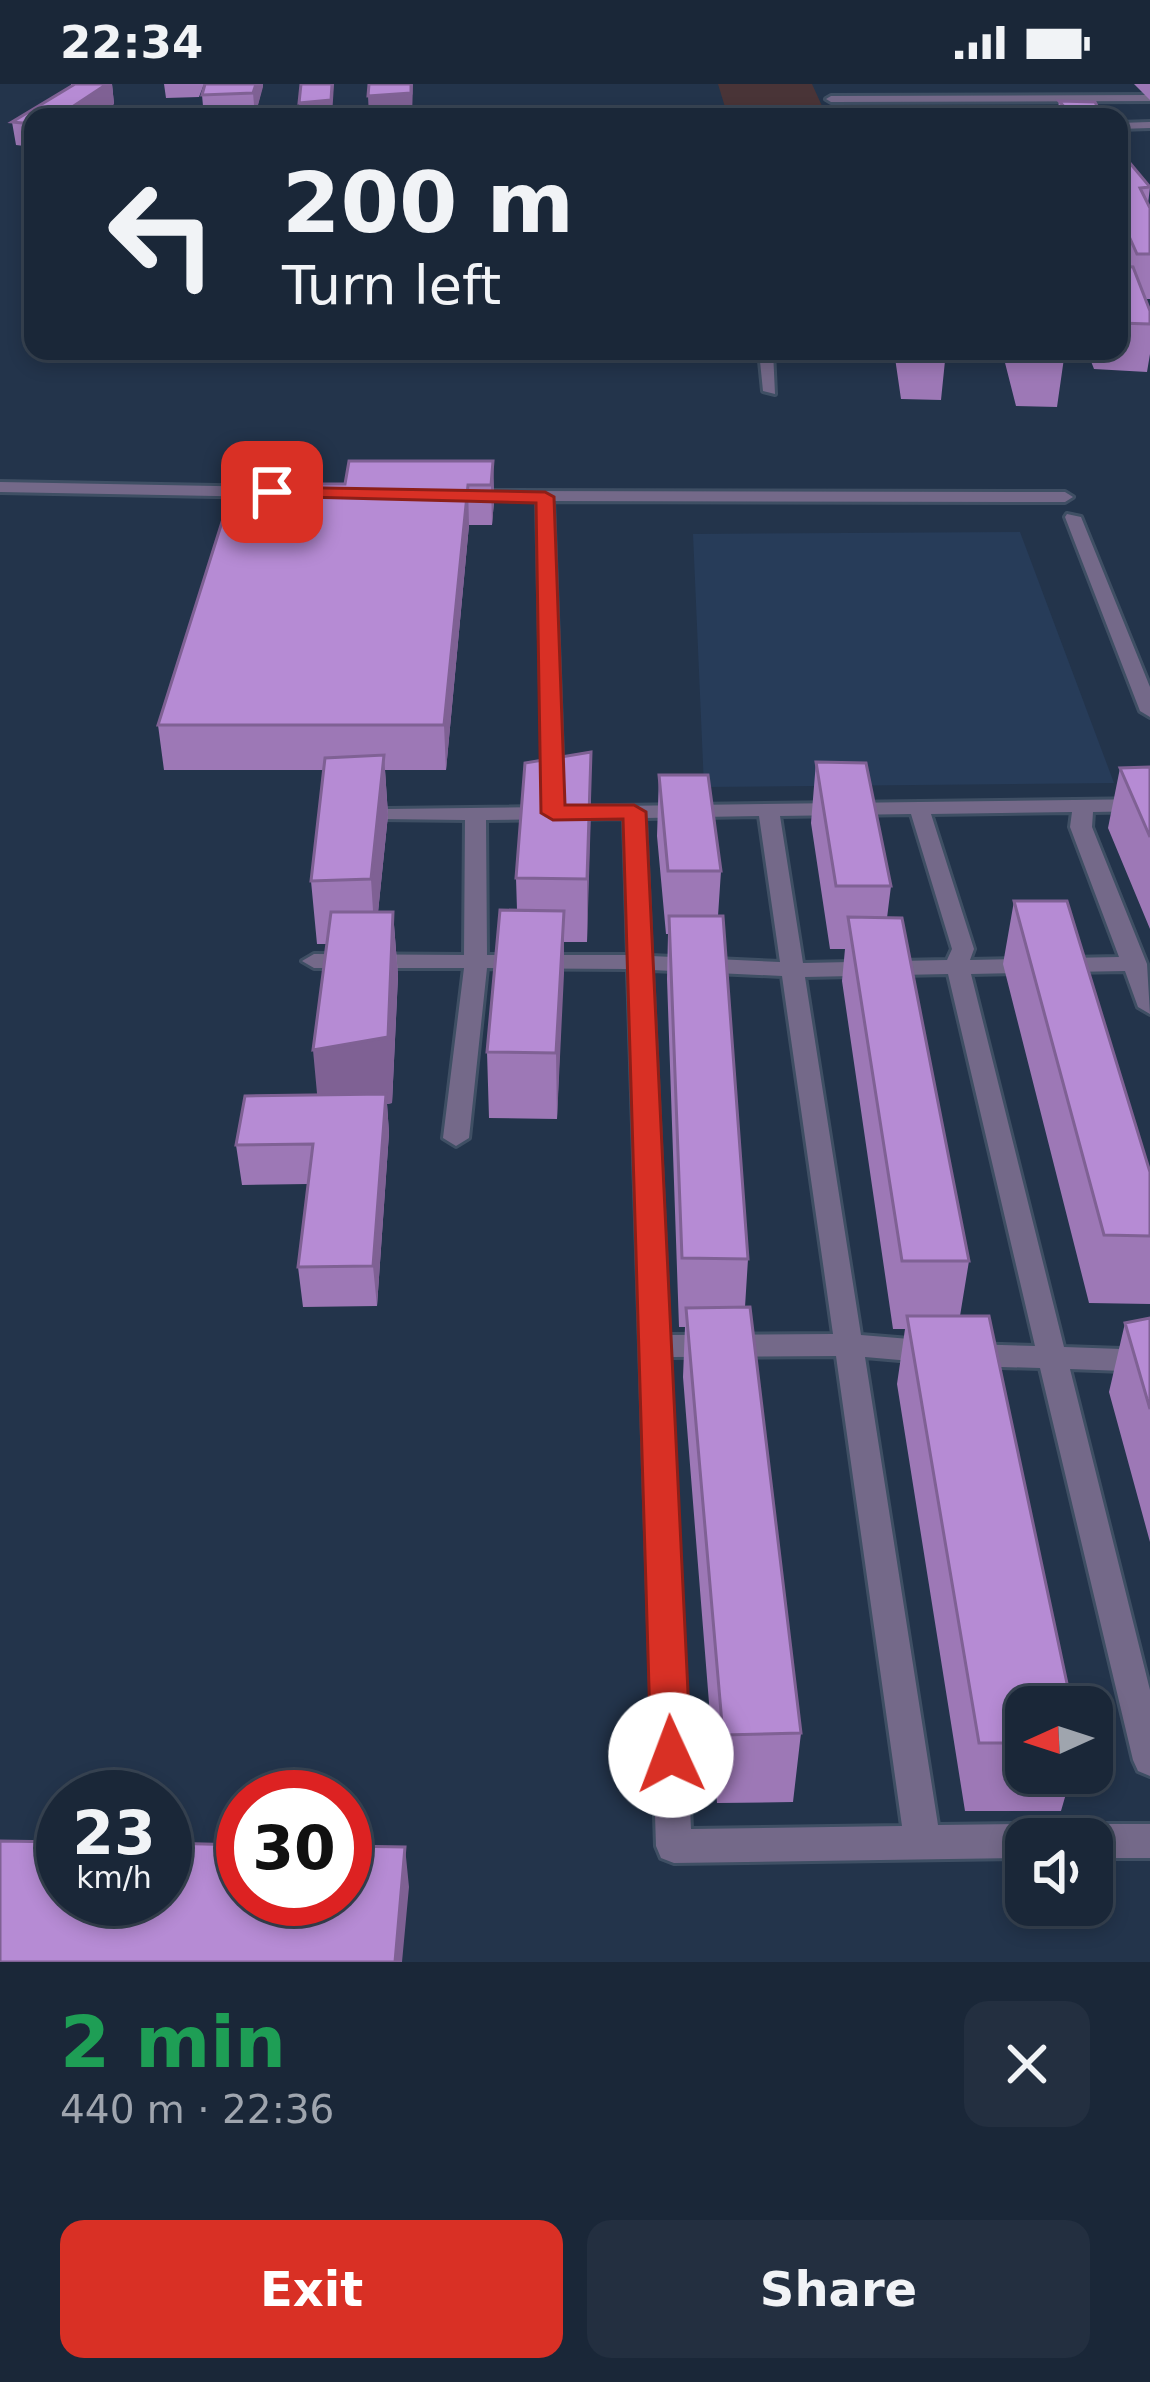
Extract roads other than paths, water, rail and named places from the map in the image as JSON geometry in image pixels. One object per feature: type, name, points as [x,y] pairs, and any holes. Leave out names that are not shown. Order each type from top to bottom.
[{"type":"street","points":[[823,84],[834,108]]},
{"type":"street","points":[[1042,84],[1059,108]]},
{"type":"street","points":[[831,99],[1150,98]]},
{"type":"street","points":[[767,360],[770,391]]},
{"type":"street","points":[[0,487],[284,493]]},
{"type":"street","points":[[450,496],[1065,497]]},
{"type":"street","points":[[545,497],[553,813]]},
{"type":"street","points":[[1073,518],[1150,711]]},
{"type":"street","points":[[388,815],[1150,805]]},
{"type":"street","points":[[1083,806],[1081,827],[1150,1007]]},
{"type":"street","points":[[919,808],[963,949],[957,965],[1150,1760]]},
{"type":"street","points":[[769,810],[922,1840]]},
{"type":"street","points":[[634,812],[674,1846],[1005,1840]]},
{"type":"street","points":[[456,1138],[476,961],[475,814],[521,813]]},
{"type":"street","points":[[314,961],[640,962],[793,970],[1135,964]]},
{"type":"street","points":[[654,1346],[848,1346],[1053,1361],[1150,1361]]},
{"type":"street","points":[[1113,1840],[1150,1840]]}]
